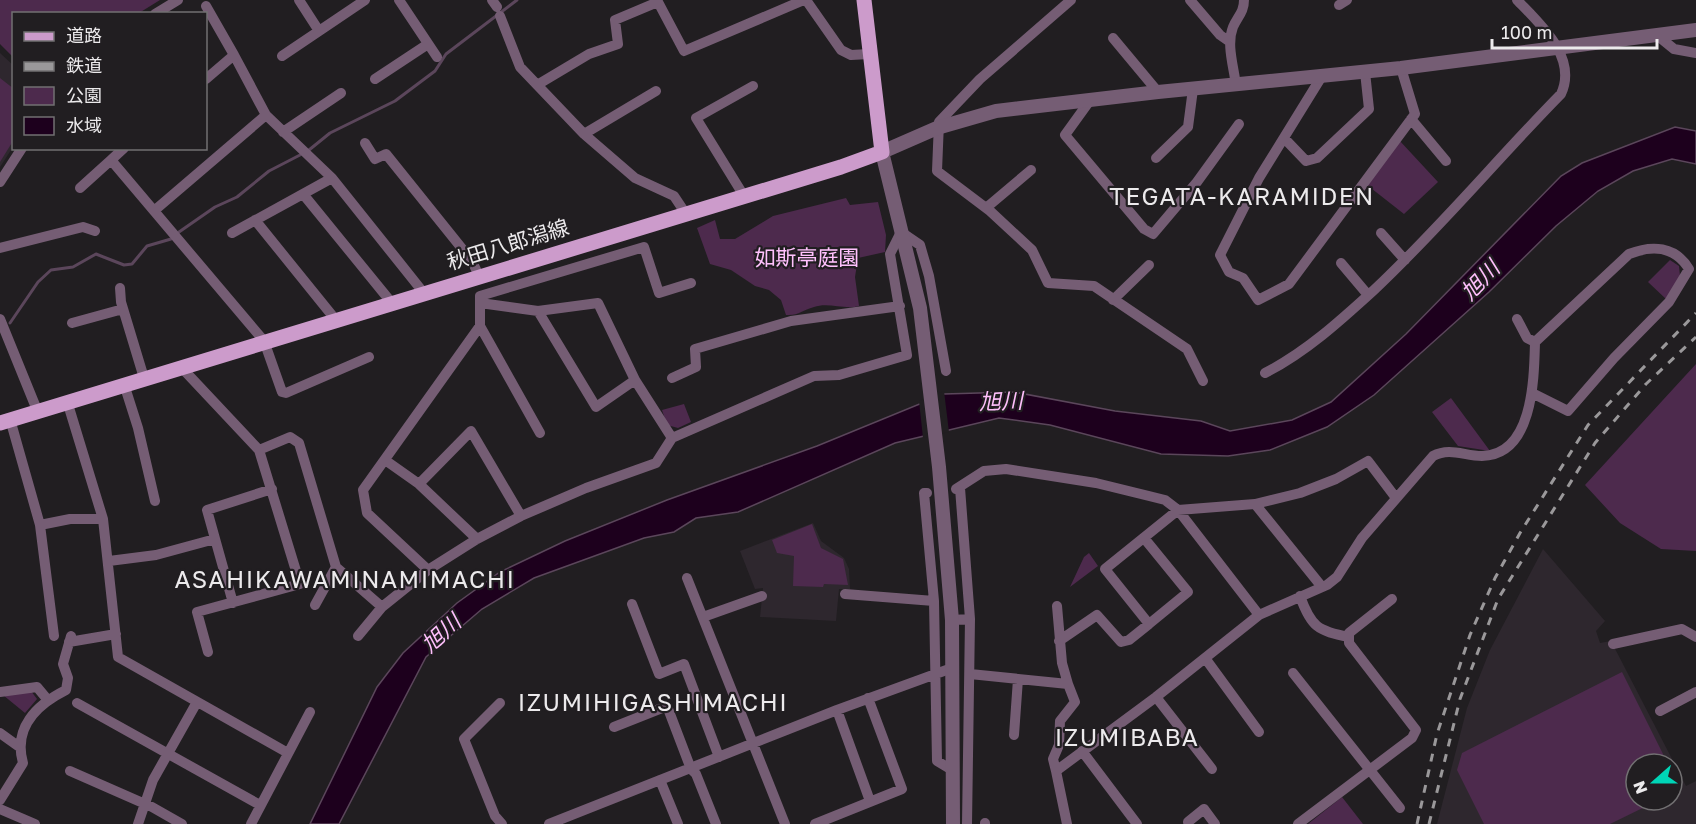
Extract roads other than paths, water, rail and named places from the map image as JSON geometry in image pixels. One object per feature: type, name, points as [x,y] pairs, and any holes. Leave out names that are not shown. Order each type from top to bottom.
[{"type":"main road","points":[[864,0],[882,152]]},
{"type":"main road","name":"秋田八郎潟線","points":[[5,421],[423,292],[530,262],[882,152]]},
{"type":"street","points":[[158,12],[177,0]]},
{"type":"street","points":[[299,0],[319,31]]},
{"type":"street","points":[[282,56],[365,0]]},
{"type":"street","points":[[399,0],[437,57]]},
{"type":"street","points":[[537,86],[589,54],[618,44],[615,20],[661,1],[684,51],[805,0],[841,50],[851,55],[869,54]]},
{"type":"street","points":[[1071,0],[980,79],[943,116],[937,128],[936,171],[986,208],[1032,250],[1048,284],[1094,286],[1187,350],[1203,381]]},
{"type":"street","points":[[1190,0],[1220,35],[1230,42]]},
{"type":"street","points":[[1236,86],[1230,42],[1234,26],[1244,11],[1244,0]]},
{"type":"street","points":[[1265,373],[1302,352],[1368,295],[1405,260],[1561,94],[1566,83],[1559,48],[1552,36],[1517,0]]},
{"type":"street","points":[[206,6],[266,115],[332,178],[423,292]]},
{"type":"street","points":[[496,8],[520,67],[537,86],[584,134],[635,178],[674,196],[686,214]]},
{"type":"street","points":[[953,824],[952,620],[939,460],[920,308],[882,152],[937,128],[996,111],[1091,99],[1401,68],[1696,30]]},
{"type":"street","points":[[1658,36],[1674,49],[1696,53]]},
{"type":"street","points":[[1113,38],[1158,92]]},
{"type":"street","points":[[375,79],[428,44]]},
{"type":"street","points":[[207,78],[234,55]]},
{"type":"street","points":[[1322,76],[1259,178],[1220,255],[1229,272],[1243,278],[1258,300],[1289,284],[1411,119],[1414,114],[1401,68]]},
{"type":"street","points":[[1284,138],[1306,161],[1317,158],[1369,109],[1365,72]]},
{"type":"street","points":[[744,196],[696,118],[753,86]]},
{"type":"street","points":[[1156,158],[1188,127],[1193,107],[1193,89]]},
{"type":"street","points":[[584,134],[656,92]]},
{"type":"street","points":[[283,132],[341,93]]},
{"type":"street","points":[[1091,99],[1065,135],[1144,229],[1153,234],[1197,182],[1239,124]]},
{"type":"street","points":[[155,210],[266,115]]},
{"type":"street","points":[[1411,119],[1446,161]]},
{"type":"street","points":[[365,143],[375,159],[386,154],[472,261],[479,276]]},
{"type":"street","points":[[0,182],[21,150]]},
{"type":"street","points":[[80,188],[122,150]]},
{"type":"street","points":[[111,160],[264,341],[282,392],[286,393],[369,357]]},
{"type":"street","points":[[986,208],[1031,170]]},
{"type":"street","points":[[232,233],[332,178]]},
{"type":"street","points":[[303,194],[391,302]]},
{"type":"street","points":[[255,220],[335,319]]},
{"type":"street","points":[[0,248],[83,227],[96,231]]},
{"type":"street","points":[[358,636],[382,607],[428,570],[477,539],[522,516],[656,463],[672,438],[814,376],[839,375],[907,355],[890,254],[901,232]]},
{"type":"street","points":[[901,232],[920,245],[929,276],[946,371]]},
{"type":"street","points":[[1381,233],[1405,260]]},
{"type":"street","points":[[540,433],[480,326],[480,296],[644,247],[659,292],[692,283]]},
{"type":"street","points":[[1056,771],[1156,697],[1259,615],[1322,587],[1337,577],[1347,566],[1362,538],[1425,463],[1444,450],[1490,455],[1511,446],[1521,429],[1532,393],[1535,342],[1629,254],[1647,247],[1662,248],[1684,261],[1689,269],[1669,302],[1614,357],[1568,411],[1532,393]]},
{"type":"street","points":[[530,262],[534,280]]},
{"type":"street","points":[[1341,263],[1368,295]]},
{"type":"street","points":[[1113,300],[1149,265]]},
{"type":"street","points":[[120,288],[123,309],[144,378]]},
{"type":"street","points":[[480,303],[538,311],[598,303],[635,380],[672,438]]},
{"type":"street","points":[[672,378],[696,367],[695,349],[791,321],[900,306]]},
{"type":"street","points":[[72,323],[123,309]]},
{"type":"street","points":[[538,311],[596,407],[635,380]]},
{"type":"street","points":[[0,319],[37,410]]},
{"type":"street","points":[[1517,319],[1527,338],[1535,342]]},
{"type":"street","points":[[428,570],[367,513],[363,490],[480,326]]},
{"type":"street","points":[[180,367],[260,450],[300,584],[197,612],[208,651]]},
{"type":"street","points":[[124,384],[138,428],[155,501]]},
{"type":"street","points":[[67,401],[103,519],[118,657],[288,753]]},
{"type":"street","points":[[5,421],[40,525],[54,636]]},
{"type":"street","points":[[419,484],[471,431],[522,516]]},
{"type":"street","points":[[260,450],[290,437],[299,443],[336,567],[382,607]]},
{"type":"street","points":[[385,460],[419,484],[477,539]]},
{"type":"street","points":[[1149,624],[1105,569],[1178,510],[1255,504],[1300,493],[1336,479],[1368,461],[1396,498]]},
{"type":"street","points":[[967,824],[970,619],[958,489],[984,471],[1006,469],[1096,483],[1165,500],[1178,510],[1259,615]]},
{"type":"street","points":[[233,603],[207,510],[272,489]]},
{"type":"street","points":[[927,493],[924,493],[934,601],[937,761],[952,770]]},
{"type":"street","points":[[1255,504],[1322,587]]},
{"type":"street","points":[[40,525],[70,519],[103,519]]},
{"type":"street","points":[[1059,641],[1097,615],[1121,642],[1129,640],[1188,592],[1144,538]]},
{"type":"street","points":[[109,561],[156,555],[215,539]]},
{"type":"street","points":[[315,605],[336,567]]},
{"type":"street","points":[[687,578],[785,824]]},
{"type":"street","points":[[845,594],[934,601]]},
{"type":"street","points":[[703,618],[762,596]]},
{"type":"street","points":[[1300,596],[1313,624],[1326,633],[1349,637]]},
{"type":"street","points":[[1298,824],[1412,738],[1416,730],[1349,643],[1349,633],[1392,599]]},
{"type":"street","points":[[632,604],[659,674],[684,664],[720,757]]},
{"type":"street","points":[[1057,606],[1059,641],[1068,684],[1075,702],[1059,721],[1059,745],[1053,759],[1067,824]]},
{"type":"street","points":[[952,620],[970,619]]},
{"type":"street","points":[[1613,644],[1682,629],[1696,637]]},
{"type":"street","points":[[0,800],[22,764],[18,746],[31,715],[48,699],[66,690],[68,678],[63,664],[70,639],[116,634]]},
{"type":"street","points":[[1205,658],[1259,732]]},
{"type":"street","points":[[549,824],[868,698],[952,668]]},
{"type":"street","points":[[1293,673],[1400,808]]},
{"type":"street","points":[[970,674],[1068,684]]},
{"type":"street","points":[[1014,735],[1018,679]]},
{"type":"street","points":[[0,692],[37,687],[48,699]]},
{"type":"street","points":[[1660,711],[1696,692]]},
{"type":"street","points":[[1156,697],[1212,769]]},
{"type":"street","points":[[815,824],[902,789],[868,698]]},
{"type":"street","points":[[77,702],[260,805]]},
{"type":"street","points":[[138,824],[153,780],[197,702]]},
{"type":"street","points":[[500,703],[464,739],[495,816],[502,824]]},
{"type":"street","points":[[614,727],[667,706],[691,769],[696,774],[716,824]]},
{"type":"street","points":[[837,710],[870,801]]},
{"type":"street","points":[[251,824],[310,712]]},
{"type":"street","points":[[0,733],[18,746]]},
{"type":"street","points":[[1082,751],[1137,824]]},
{"type":"street","points":[[70,771],[146,804],[182,824]]},
{"type":"street","points":[[660,780],[678,824]]},
{"type":"street","points":[[1188,822],[1204,808],[1215,824]]},
{"type":"street","points":[[0,809],[35,824]]},
{"type":"water","name":"旭川","points":[[1675,127],[1696,131],[1696,164],[1672,159],[1633,171],[1598,191],[1556,226],[1489,292],[1374,395],[1327,427],[1270,450],[1228,456],[1161,454],[1050,425],[999,418],[895,443],[738,512],[696,518],[674,532],[644,538],[534,578],[482,609],[426,657],[339,824],[310,824],[377,687],[403,653],[457,603],[500,572],[565,541],[667,500],[817,446],[944,394],[1014,392],[1115,411],[1201,421],[1230,431],[1292,420],[1331,402],[1406,334],[1561,176],[1582,163]]},
{"type":"waterway","points":[[309,150],[330,133],[395,101],[435,71],[446,54],[517,0]]},
{"type":"waterway","points":[[179,232],[215,207],[237,197],[269,171],[300,155]]},
{"type":"waterway","points":[[10,323],[38,282],[51,270],[73,267],[96,254],[124,265],[132,264],[147,246],[171,239]]},
{"type":"railway","points":[[1417,824],[1437,734],[1470,635],[1495,578],[1520,533],[1588,425],[1696,313]]},
{"type":"railway","points":[[1429,824],[1460,699],[1498,599],[1595,443],[1646,384],[1696,337]]},
{"type":"district","name":"TEGATA-KARAMIDEN","points":[[1242,197]]},
{"type":"district","name":"ASAHIKAWAMINAMIMACHI","points":[[345,580]]},
{"type":"district","name":"IZUMIHIGASHIMACHI","points":[[653,703]]},
{"type":"district","name":"IZUMIBABA","points":[[1127,738]]},
{"type":"park label","name":"如斯亭庭園","points":[[807,258]]}]
